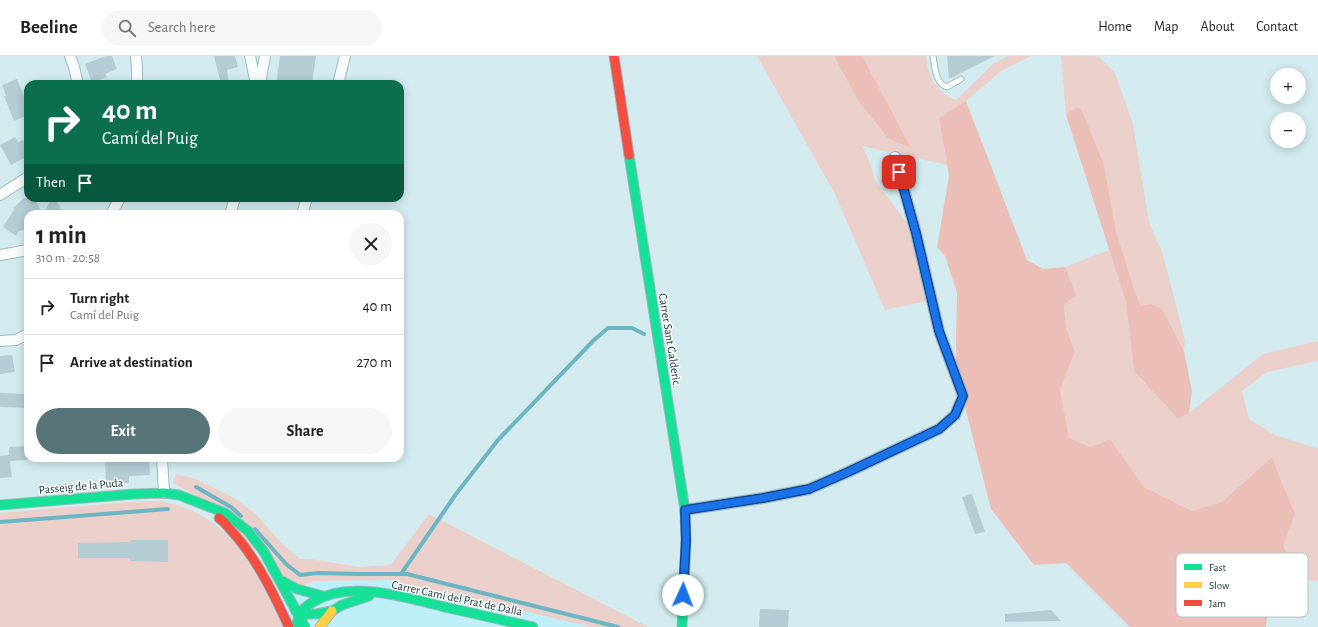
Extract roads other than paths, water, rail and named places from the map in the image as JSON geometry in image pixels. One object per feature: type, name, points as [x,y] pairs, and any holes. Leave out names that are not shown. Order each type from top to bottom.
[{"type":"street","points":[[70,56],[77,80]]},
{"type":"street","points":[[136,56],[137,80]]},
{"type":"street","points":[[250,56],[255,80]]},
{"type":"street","points":[[261,80],[265,56]]},
{"type":"street","points":[[339,80],[345,56]]},
{"type":"street","name":"Carrer Sant Galderic","points":[[614,56],[685,510],[686,540],[682,627]]},
{"type":"street","points":[[685,510],[809,489],[939,429],[955,415],[963,396],[939,331],[916,233],[895,157]]},
{"type":"street","points":[[0,194],[24,179]]},
{"type":"street","points":[[0,255],[24,251]]},
{"type":"street","points":[[0,341],[16,340],[24,336]]},
{"type":"street","points":[[162,462],[164,492]]},
{"type":"street","name":"Passeig de la Puda","points":[[0,505],[164,492],[179,495],[200,503],[225,513],[248,531],[264,552],[305,627]]},
{"type":"street","points":[[200,503],[222,520],[245,545],[254,558],[289,627]]},
{"type":"street","points":[[254,558],[270,574],[287,605],[299,614],[316,614],[332,611],[342,605],[376,594]]},
{"type":"street","points":[[281,581],[302,593],[323,596]]},
{"type":"street","name":"Carrer Camí del Prat de Dalla","points":[[323,596],[334,593],[357,591],[392,595],[533,627]]},
{"type":"street","points":[[297,627],[296,625],[299,614],[306,606],[323,596]]},
{"type":"street","points":[[320,627],[332,611]]},
{"type":"lane","points":[[933,56],[938,80],[942,85],[947,87],[961,79]]},
{"type":"waterway","points":[[401,574],[456,494],[498,440],[594,340],[608,328],[632,328],[644,334]]},
{"type":"waterway","points":[[196,487],[231,507],[241,516]]},
{"type":"waterway","points":[[0,522],[168,509]]},
{"type":"waterway","points":[[255,529],[286,564],[300,575],[318,573],[407,574],[618,627]]}]
